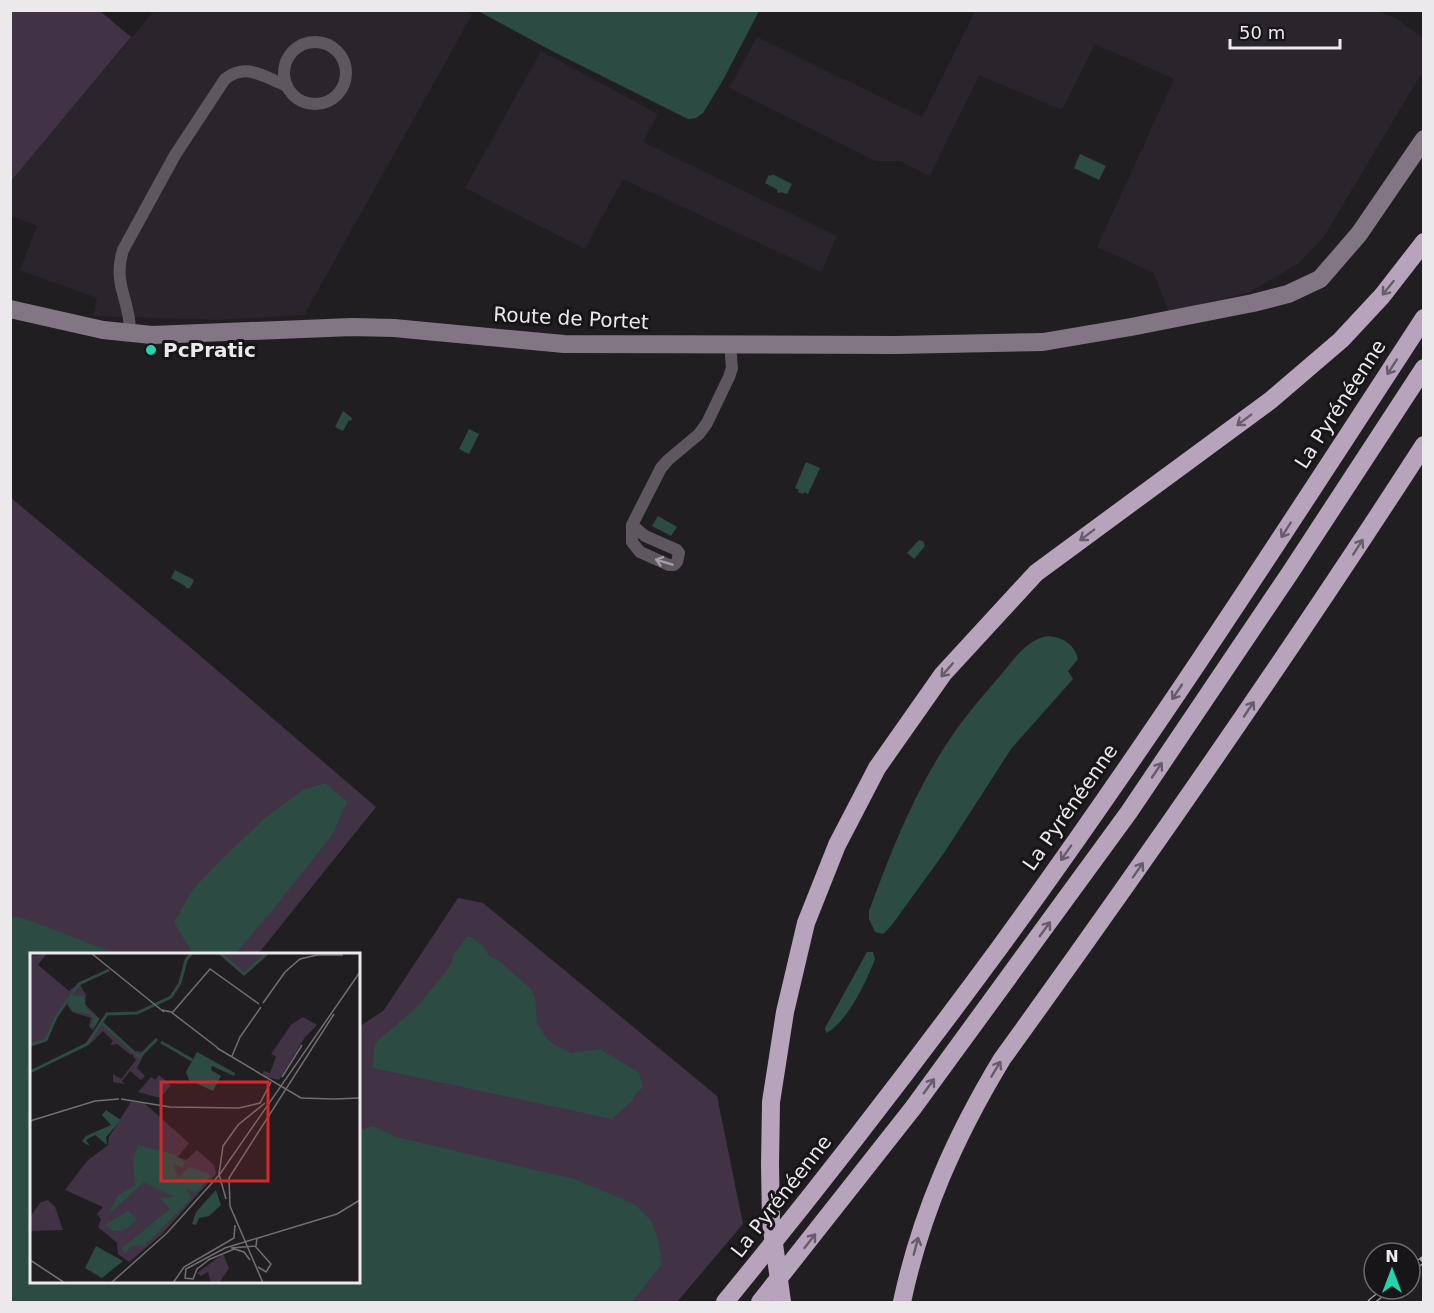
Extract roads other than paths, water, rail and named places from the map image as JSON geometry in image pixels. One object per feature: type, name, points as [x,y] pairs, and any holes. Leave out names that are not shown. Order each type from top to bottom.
[{"type":"highway","points":[[782,1302],[771,1222],[770,1165],[771,1102],[785,1012],[806,923],[837,845],[877,768],[943,674],[1036,573],[1271,400],[1341,340],[1382,296],[1424,242]]},
{"type":"highway","name":"La Pyrénéenne","points":[[725,1302],[887,1098],[1027,908],[1106,796],[1267,558],[1424,318]]},
{"type":"highway","points":[[760,1302],[913,1108],[1129,812],[1290,573],[1424,368]]},
{"type":"highway","points":[[902,1302],[918,1235],[932,1196],[954,1146],[992,1076],[1217,757],[1424,445]]},
{"type":"street","points":[[129,333],[130,324],[118,265],[123,250],[175,155],[225,79],[235,71],[247,70],[287,86],[293,95],[302,101],[313,104],[324,103],[333,98],[344,83],[346,72],[344,62],[338,52],[329,45],[309,42],[299,46],[285,63],[284,74],[287,86]]},
{"type":"street","name":"Route de Portet","points":[[10,309],[103,330],[129,333],[179,334],[352,327],[404,329],[564,344],[894,345],[1042,342],[1131,327],[1288,294],[1320,279],[1359,234],[1424,139]]},
{"type":"street","points":[[632,525],[661,468],[699,434],[707,423],[732,368],[730,344]]},
{"type":"place","name":"PcPratic","points":[[151,350]]}]
